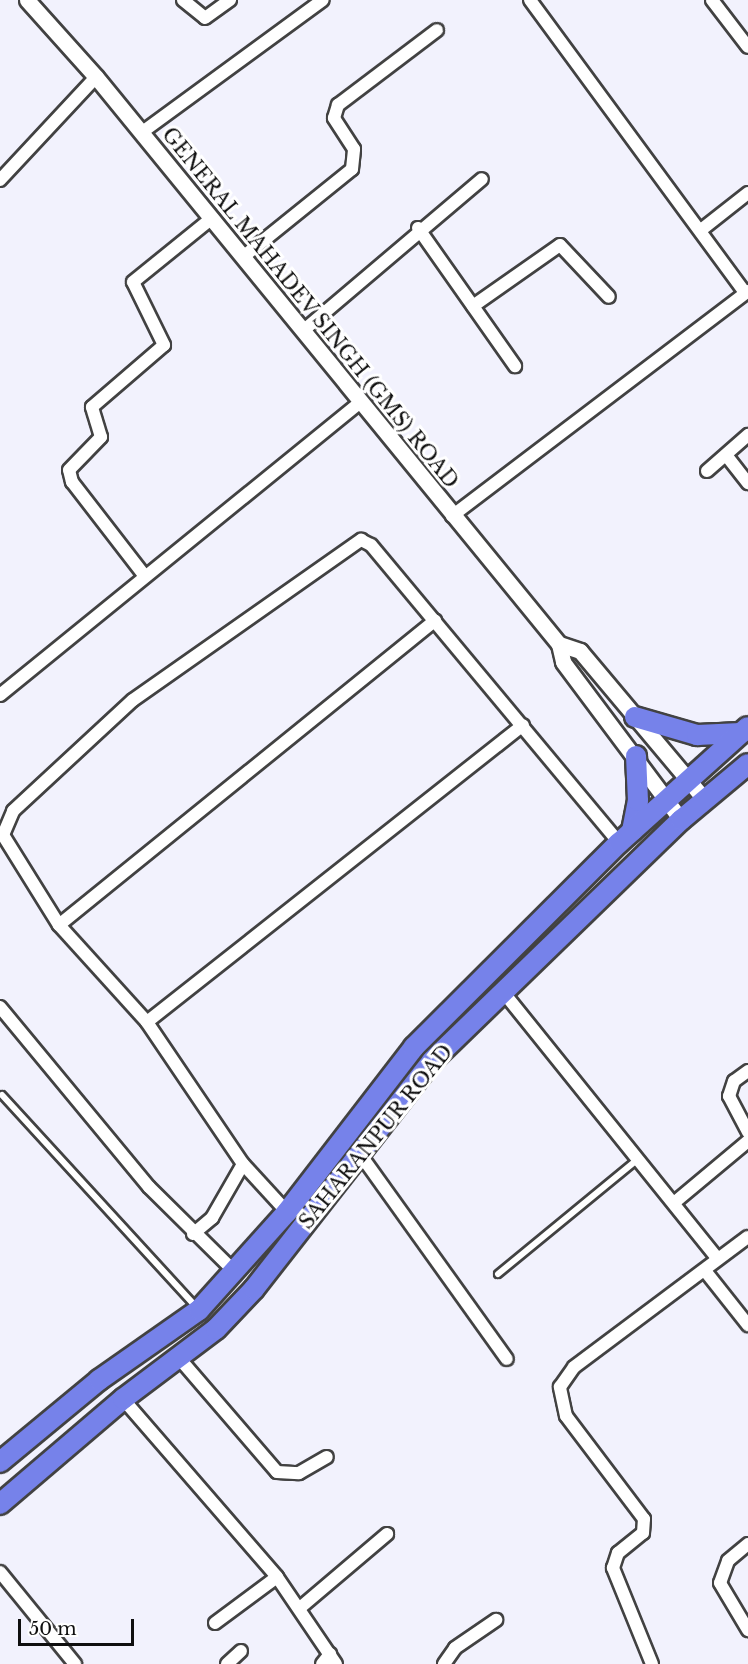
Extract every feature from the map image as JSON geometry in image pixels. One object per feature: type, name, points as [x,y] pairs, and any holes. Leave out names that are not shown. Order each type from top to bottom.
[{"type":"main road","points":[[635,717],[697,735],[745,730]]},
{"type":"main road","name":"SAHARANPUR ROAD","points":[[0,1462],[99,1380],[199,1310],[236,1273],[287,1212],[414,1047],[626,837],[745,730]]},
{"type":"main road","points":[[626,837],[639,790],[636,756]]},
{"type":"main road","name":"SAHARANPUR ROAD","points":[[0,1504],[123,1399],[179,1358],[254,1289],[432,1061],[681,820],[748,764]]},
{"type":"main road","points":[[414,1047],[432,1061]]},
{"type":"street","name":"GENERAL MAHADEV SINGH (GMS) ROAD","points":[[27,0],[96,77],[304,330],[452,516],[559,644],[563,662],[669,800],[681,820]]},
{"type":"street","points":[[183,0],[205,18],[230,0]]},
{"type":"street","points":[[141,133],[323,0]]},
{"type":"street","points":[[452,516],[747,292],[530,0]]},
{"type":"street","points":[[712,0],[748,47]]},
{"type":"street","points":[[243,257],[352,169],[354,149],[334,118],[338,105],[437,30]]},
{"type":"street","points":[[0,180],[96,77]]},
{"type":"street","points":[[304,330],[418,228],[482,179]]},
{"type":"street","points":[[701,230],[748,193]]},
{"type":"street","points":[[144,575],[72,482],[69,470],[101,437],[92,407],[150,363],[164,345],[133,282],[212,218]]},
{"type":"street","points":[[418,228],[515,366]]},
{"type":"street","points":[[473,306],[560,245],[609,297]]},
{"type":"street","points":[[0,696],[144,575],[360,402]]},
{"type":"street","points":[[707,471],[748,435]]},
{"type":"street","points":[[726,455],[748,483]]},
{"type":"street","points":[[287,1212],[243,1164],[147,1022],[59,925],[2,827],[134,700],[361,540],[372,545],[523,724],[626,837]]},
{"type":"street","points":[[59,925],[435,620]]},
{"type":"street","name":"GENERAL MAHADEV SINGH (GMS) ROAD","points":[[559,644],[580,651],[705,800]]},
{"type":"street","points":[[147,1022],[523,724]]},
{"type":"street","points":[[504,993],[675,1202],[718,1259]]},
{"type":"street","points":[[0,1007],[193,1234],[236,1273]]},
{"type":"street","points":[[748,1071],[734,1081],[729,1096],[748,1132]]},
{"type":"street","points":[[675,1202],[748,1141]]},
{"type":"street","points":[[360,1154],[507,1359]]},
{"type":"street","points":[[193,1234],[212,1218],[243,1164]]},
{"type":"street","points":[[652,1664],[613,1568],[618,1553],[643,1533],[644,1519],[566,1416],[560,1387],[574,1367],[706,1272],[718,1259],[748,1237]]},
{"type":"street","points":[[706,1272],[748,1325]]},
{"type":"street","points":[[179,1358],[277,1472],[299,1473],[327,1457]]},
{"type":"street","points":[[123,1399],[278,1577],[333,1659],[322,1664]]},
{"type":"street","points":[[300,1607],[387,1534]]},
{"type":"street","points":[[748,1544],[728,1561],[720,1583],[748,1630]]},
{"type":"street","points":[[0,1572],[75,1664]]},
{"type":"street","points":[[215,1623],[278,1577]]},
{"type":"street","points":[[444,1664],[455,1648],[496,1620]]},
{"type":"street","points":[[227,1664],[241,1651]]},
{"type":"lane","points":[[2,1095],[92,1187],[199,1310]]},
{"type":"lane","points":[[498,1274],[639,1158]]}]
